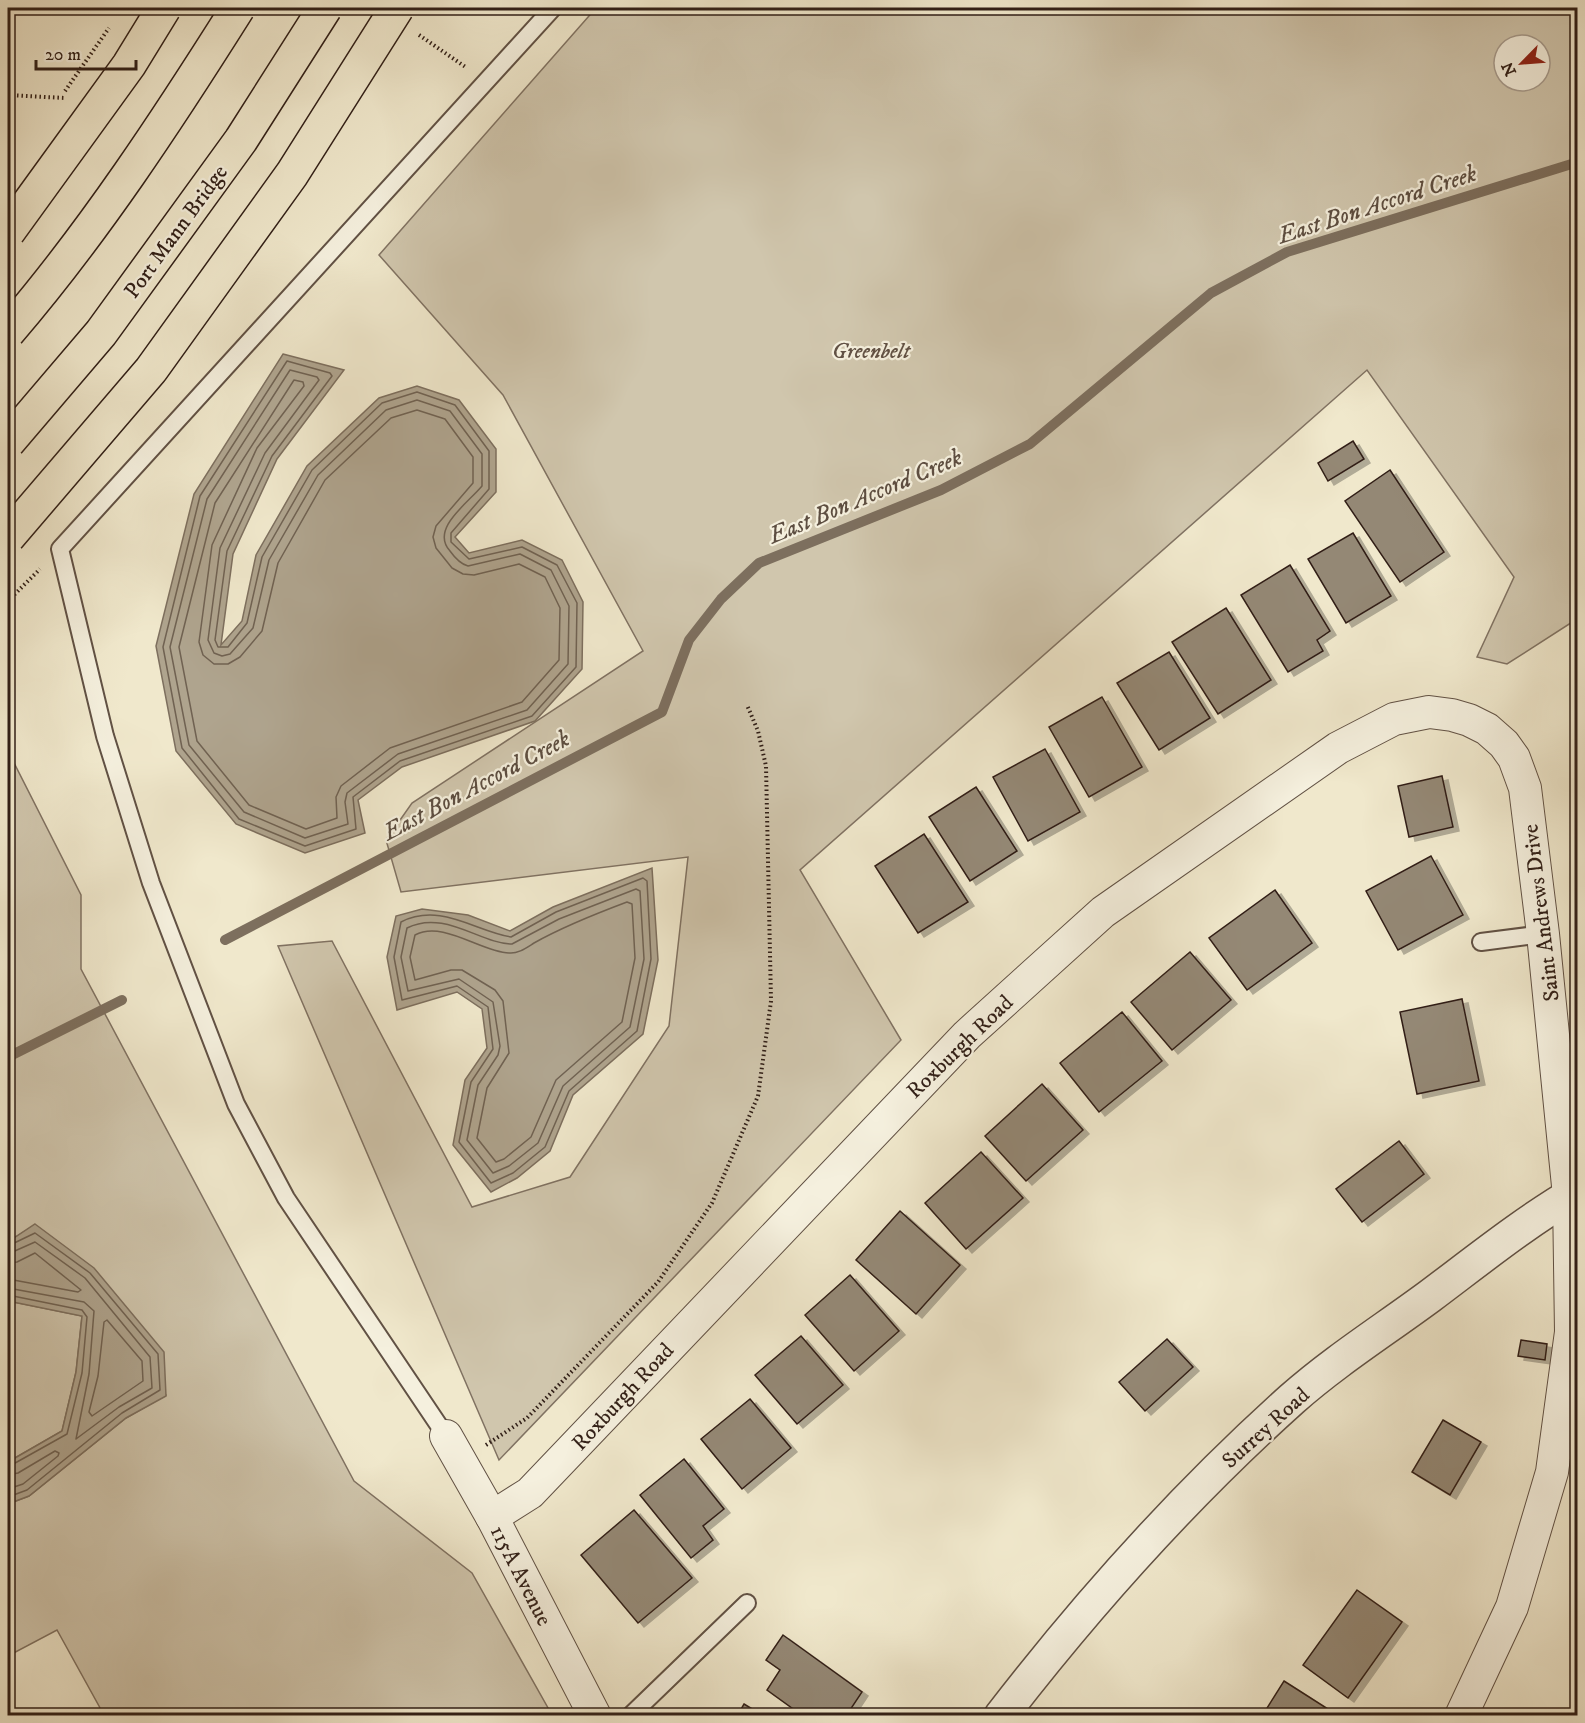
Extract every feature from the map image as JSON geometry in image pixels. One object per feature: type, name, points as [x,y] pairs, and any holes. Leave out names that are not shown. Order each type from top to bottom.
[{"type":"highway","points":[[8,232],[129,65],[164,8]]},
{"type":"highway","points":[[8,332],[43,291],[181,99],[238,8]]},
{"type":"highway","name":"Port Mann Bridge","points":[[8,441],[101,333],[241,140],[325,8]]},
{"type":"highway","points":[[8,537],[151,370],[405,19]]},
{"type":"street","name":"Roxburgh Road","points":[[492,1517],[530,1493],[967,1035],[1103,912],[1338,748],[1394,719],[1429,712],[1452,714],[1478,724],[1503,744]]},
{"type":"street","name":"Saint Andrews Drive","points":[[1461,1716],[1512,1607],[1552,1472],[1571,1332],[1573,1194],[1544,934],[1525,788],[1514,758],[1503,744]]},
{"type":"street","name":"Surrey Road","points":[[1001,1716],[1056,1645],[1131,1558],[1210,1476],[1294,1398],[1534,1218],[1573,1194]]},
{"type":"street","name":"115A Avenue","points":[[453,1449],[492,1517],[595,1716]]},
{"type":"lane","points":[[453,1449],[286,1198],[236,1104],[151,883],[105,736],[60,549],[553,8]]},
{"type":"lane","points":[[1480,942],[1544,934]]},
{"type":"lane","points":[[630,1716],[747,1603]]},
{"type":"path","points":[[405,19],[485,82]]},
{"type":"path","points":[[56,103],[110,26]]},
{"type":"path","points":[[8,602],[60,549]]},
{"type":"path","points":[[453,1449],[527,1418],[658,1282],[712,1203],[758,1096],[771,1001],[766,766],[758,731],[747,705]]},
{"type":"green space","name":"Greenbelt","points":[[596,8],[1577,8],[1577,619],[1507,664],[1477,657],[1514,577],[1367,370],[800,870],[901,1040],[499,1460],[278,946],[332,941],[472,1207],[570,1177],[669,1026],[688,857],[401,892],[386,840],[412,803],[643,651],[503,395],[379,255]]},
{"type":"green space","points":[[8,751],[81,895],[81,969],[354,1481],[472,1573],[552,1715],[104,1715],[57,1630],[8,1656],[8,1504],[29,1496],[126,1418],[166,1395],[35,1225],[8,1242]]},
{"type":"green space","points":[[8,1301],[82,1316],[76,1372],[62,1431],[8,1462]]},
{"type":"water","points":[[283,354],[344,370],[277,459],[233,554],[221,645],[242,621],[256,555],[307,466],[379,398],[417,386],[459,400],[496,449],[496,492],[455,537],[469,553],[522,540],[562,560],[583,602],[582,669],[535,721],[402,767],[358,800],[365,833],[305,853],[236,824],[176,751],[156,646],[194,494]]},
{"type":"water","points":[[652,868],[658,960],[643,1034],[573,1095],[550,1151],[517,1178],[491,1192],[453,1145],[465,1080],[487,1048],[482,1009],[457,992],[397,1010],[387,957],[396,916],[422,909],[468,915],[510,931],[553,907]]},
{"type":"water","points":[[35,1224],[94,1268],[164,1352],[166,1396],[126,1418],[29,1496],[8,1504],[8,1462],[62,1431],[76,1372],[82,1316],[8,1301],[8,1242]]},
{"type":"building","points":[[1353,441],[1364,459],[1328,481],[1318,463]]},
{"type":"building","points":[[1390,470],[1444,552],[1400,582],[1345,501]]},
{"type":"building","points":[[1353,533],[1391,596],[1346,623],[1308,559]]},
{"type":"building","points":[[1290,565],[1330,631],[1317,640],[1323,651],[1288,672],[1241,595]]},
{"type":"building","points":[[1226,608],[1271,680],[1218,714],[1172,642]]},
{"type":"building","points":[[1169,652],[1210,718],[1159,750],[1117,683]]},
{"type":"building","points":[[1102,697],[1142,767],[1089,797],[1049,727]]},
{"type":"building","points":[[1045,749],[1080,812],[1028,841],[993,777]]},
{"type":"building","points":[[1442,776],[1453,827],[1409,837],[1398,786]]},
{"type":"building","points":[[976,787],[1017,851],[970,881],[929,817]]},
{"type":"building","points":[[924,834],[968,902],[918,933],[875,866]]},
{"type":"building","points":[[1431,856],[1463,915],[1398,950],[1366,891]]},
{"type":"building","points":[[1275,890],[1312,943],[1247,990],[1209,938]]},
{"type":"building","points":[[1190,952],[1231,1000],[1172,1050],[1131,1002]]},
{"type":"building","points":[[1462,999],[1479,1081],[1417,1094],[1400,1012]]},
{"type":"building","points":[[1122,1012],[1162,1061],[1099,1112],[1060,1063]]},
{"type":"building","points":[[1042,1084],[1083,1130],[1026,1181],[985,1136]]},
{"type":"building","points":[[1399,1141],[1424,1174],[1362,1222],[1336,1189]]},
{"type":"building","points":[[981,1152],[1023,1198],[966,1249],[925,1203]]},
{"type":"building","points":[[900,1211],[960,1265],[916,1314],[856,1260]]},
{"type":"building","points":[[850,1275],[899,1331],[854,1371],[805,1315]]},
{"type":"building","points":[[801,1336],[843,1385],[797,1424],[755,1375]]},
{"type":"building","points":[[1167,1339],[1193,1367],[1145,1411],[1119,1382]]},
{"type":"building","points":[[1521,1340],[1547,1344],[1545,1360],[1518,1356]]},
{"type":"building","points":[[750,1399],[791,1448],[742,1489],[701,1439]]},
{"type":"building","points":[[1443,1420],[1481,1442],[1450,1495],[1412,1472]]},
{"type":"building","points":[[684,1459],[724,1509],[703,1526],[713,1540],[691,1558],[640,1495]]},
{"type":"building","points":[[634,1510],[692,1578],[638,1623],[581,1555]]},
{"type":"building","points":[[1357,1590],[1402,1622],[1348,1698],[1303,1665]]},
{"type":"building","points":[[783,1635],[862,1692],[846,1716],[803,1716],[767,1690],[780,1670],[766,1660]]},
{"type":"building","points":[[1284,1681],[1328,1709],[1324,1716],[1262,1716]]},
{"type":"building","points":[[744,1704],[764,1716],[737,1716]]},
{"type":"waterway","name":"East Bon Accord Creek","points":[[225,940],[662,712],[689,640],[721,599],[759,563],[941,490],[1030,444],[1211,293],[1287,252],[1578,162]]},
{"type":"waterway","name":"East Bon Accord Creek","points":[[8,1057],[122,1000]]}]
